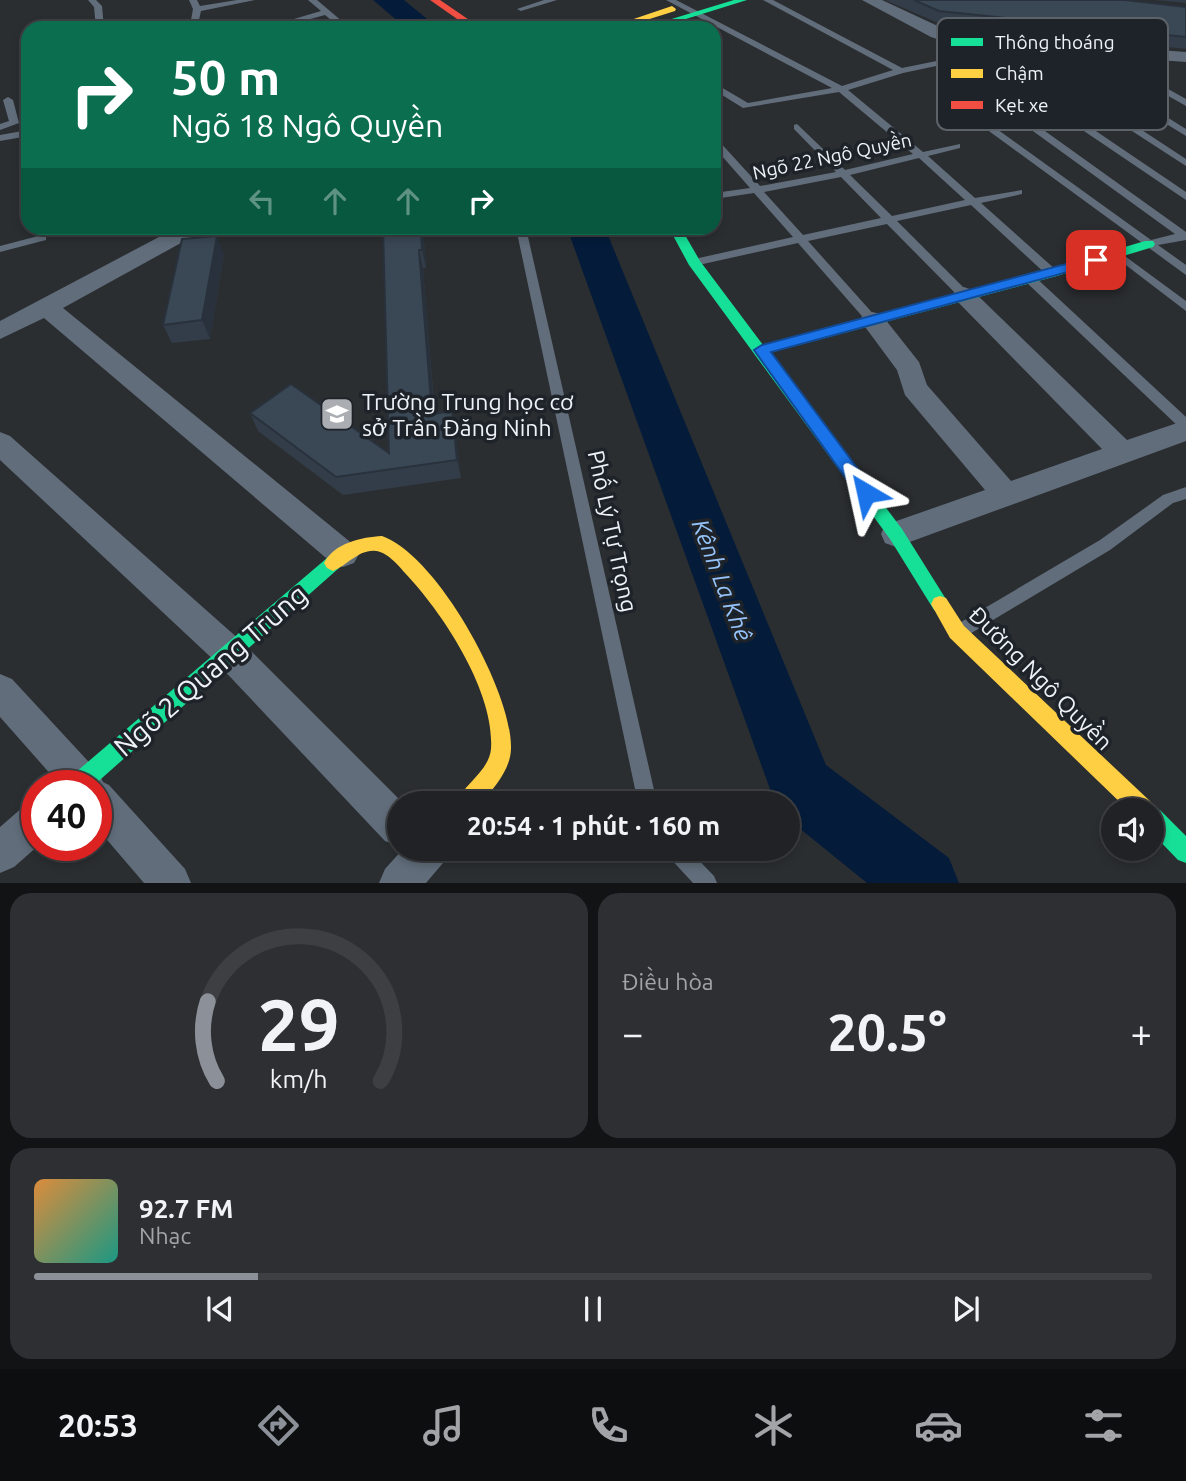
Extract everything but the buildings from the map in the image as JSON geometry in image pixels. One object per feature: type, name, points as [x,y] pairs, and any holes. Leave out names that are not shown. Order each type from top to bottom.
[{"type":"street","points":[[434,0],[466,21]]},
{"type":"street","points":[[636,21],[704,0]]},
{"type":"street","points":[[658,21],[681,7],[743,0]]},
{"type":"street","points":[[870,0],[937,34]]},
{"type":"street","points":[[1168,56],[1186,57]]},
{"type":"street","points":[[0,331],[178,235]]},
{"type":"street","name":"Đường Ngô Quyền","points":[[679,235],[694,262],[762,350],[896,534],[957,632],[1130,798]]},
{"type":"street","points":[[762,350],[1052,273],[1149,244]]},
{"type":"street","points":[[964,295],[1123,453]]},
{"type":"street","points":[[46,307],[343,554],[360,543],[386,544],[393,548],[449,611],[487,691],[500,734],[501,748],[495,770],[477,791]]},
{"type":"street","points":[[872,320],[910,368],[914,388],[1007,496]]},
{"type":"street","points":[[896,534],[1186,430]]},
{"type":"street","points":[[0,443],[229,652],[387,823]]},
{"type":"street","name":"Ngõ 2 Quang Trung","points":[[104,770],[229,652],[343,554]]},
{"type":"street","points":[[0,691],[69,770]]},
{"type":"street","points":[[112,818],[171,883]]},
{"type":"street","points":[[1164,830],[1186,852]]},
{"type":"street","points":[[0,853],[21,835]]},
{"type":"lane","points":[[92,0],[98,6],[99,21]]},
{"type":"lane","points":[[195,4],[251,0]]},
{"type":"lane","points":[[312,0],[338,21]]},
{"type":"lane","points":[[521,9],[553,0]]},
{"type":"lane","points":[[767,0],[901,71]]},
{"type":"lane","points":[[681,7],[708,21]]},
{"type":"lane","points":[[297,21],[327,12]]},
{"type":"lane","points":[[721,28],[841,89],[921,155],[1052,273]]},
{"type":"lane","points":[[721,90],[746,106],[841,89],[937,63]]},
{"type":"lane","points":[[1168,92],[1186,103]]},
{"type":"lane","points":[[0,127],[14,123],[8,100]]},
{"type":"lane","points":[[1168,121],[1186,133]]},
{"type":"lane","points":[[797,127],[964,295]]},
{"type":"lane","points":[[992,130],[1186,271]]},
{"type":"lane","points":[[1038,130],[1185,236]]},
{"type":"lane","points":[[1088,130],[1186,197]]},
{"type":"lane","points":[[1136,130],[1186,163]]},
{"type":"lane","points":[[0,138],[21,134]]},
{"type":"lane","name":"Ngõ 22 Ngô Quyền","points":[[721,195],[758,191],[843,174],[957,146]]},
{"type":"lane","points":[[721,149],[872,320]]},
{"type":"lane","points":[[694,262],[1018,192]]},
{"type":"lane","name":"Phố Lý Tự Trọng","points":[[523,235],[645,791]]},
{"type":"lane","points":[[1149,244],[1185,236]]},
{"type":"lane","points":[[0,249],[42,238]]},
{"type":"lane","points":[[1118,254],[1186,307]]},
{"type":"lane","points":[[1029,278],[1186,425]]},
{"type":"lane","points":[[957,632],[1105,545],[1168,499],[1186,493]]},
{"type":"lane","points":[[687,861],[707,883]]},
{"type":"waterway","name":"Kênh La Khê","points":[[387,0],[415,21]]},
{"type":"waterway","name":"Kênh La Khê","points":[[589,235],[802,788],[924,883]]},
{"type":"traffic: fast","points":[[671,21],[743,0]]},
{"type":"traffic: fast","points":[[679,235],[694,262],[896,534],[940,604]]},
{"type":"traffic: fast","points":[[762,350],[1052,273],[1149,244]]},
{"type":"traffic: fast","points":[[95,770],[333,563]]},
{"type":"traffic: fast","points":[[1164,830],[1186,852]]},
{"type":"traffic: slow","points":[[634,21],[672,9]]},
{"type":"traffic: slow","points":[[333,563],[361,544],[382,543],[402,558],[443,605],[478,666],[491,696],[499,725],[501,749],[497,764],[478,791]]},
{"type":"traffic: slow","points":[[940,604],[957,632],[1130,798]]},
{"type":"traffic: jam","points":[[434,0],[466,21]]},
{"type":"place","name":"Trường Trung học cơ sở Trần Đăng Ninh","points":[[337,414]]},
{"type":"route","points":[[866,493],[762,350],[1096,260]]}]
